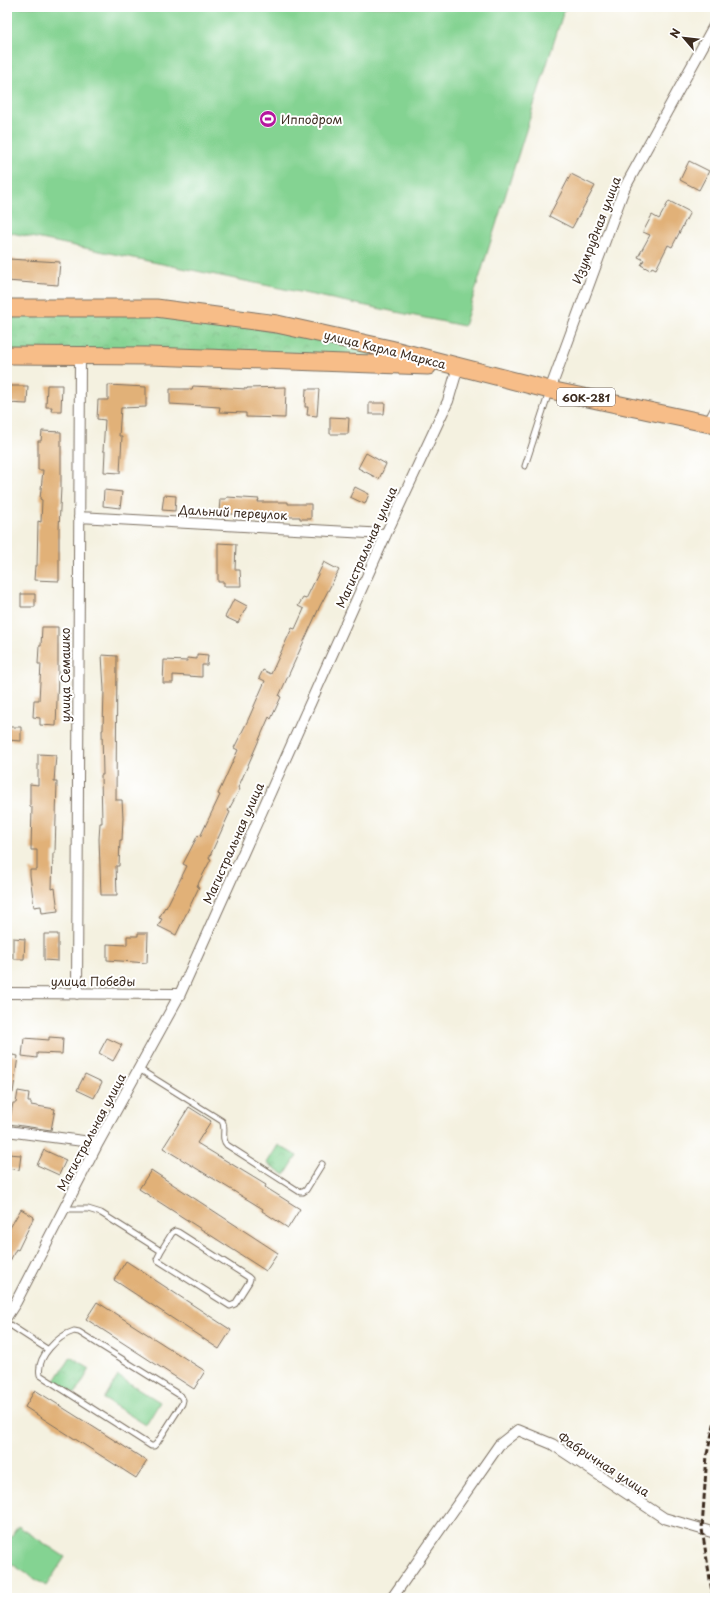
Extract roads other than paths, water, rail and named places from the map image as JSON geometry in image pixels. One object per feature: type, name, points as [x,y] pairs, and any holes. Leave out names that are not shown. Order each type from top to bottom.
[{"type":"main road","name":"улица Карла Маркса","points":[[7,308],[156,308],[277,324],[390,349],[458,367]]},
{"type":"main road","name":"улица Карла Маркса","points":[[7,355],[150,356],[458,367]]},
{"type":"main road","name":"60К-281","points":[[458,367],[550,390],[713,420]]},
{"type":"street","name":"Изумрудная улица","points":[[550,390],[624,189],[715,24]]},
{"type":"street","name":"улица Семашко","points":[[77,994],[80,356]]},
{"type":"street","name":"Магистральная улица","points":[[7,1316],[16,1302],[98,1143],[180,994],[386,534],[448,401],[458,367]]},
{"type":"street","name":"Дальний переулок","points":[[79,517],[386,534]]},
{"type":"street","name":"улица Победы","points":[[7,993],[180,994]]},
{"type":"street","points":[[7,1131],[98,1143]]},
{"type":"street","name":"Фабричная улица","points":[[392,1598],[500,1444],[518,1430],[552,1444],[664,1518],[715,1533]]},
{"type":"lane","points":[[525,466],[550,390]]},
{"type":"lane","points":[[139,1068],[222,1121],[224,1126],[224,1139],[227,1146],[300,1192],[306,1190],[322,1164]]},
{"type":"lane","points":[[64,1209],[88,1209],[100,1213],[161,1251]]},
{"type":"lane","points":[[178,1232],[250,1279],[235,1304],[230,1306],[159,1261],[157,1259],[161,1251],[172,1233],[178,1232]]},
{"type":"lane","points":[[7,1324],[47,1349]]},
{"type":"lane","points":[[74,1331],[79,1332],[181,1396],[183,1400],[182,1404],[157,1444],[150,1446],[43,1377],[39,1371],[47,1349],[68,1333],[74,1331]]},
{"type":"railway","points":[[713,1598],[702,1529],[707,1454],[715,1421]]},
{"type":"place","name":"Ипподром","points":[[268,119]]}]
